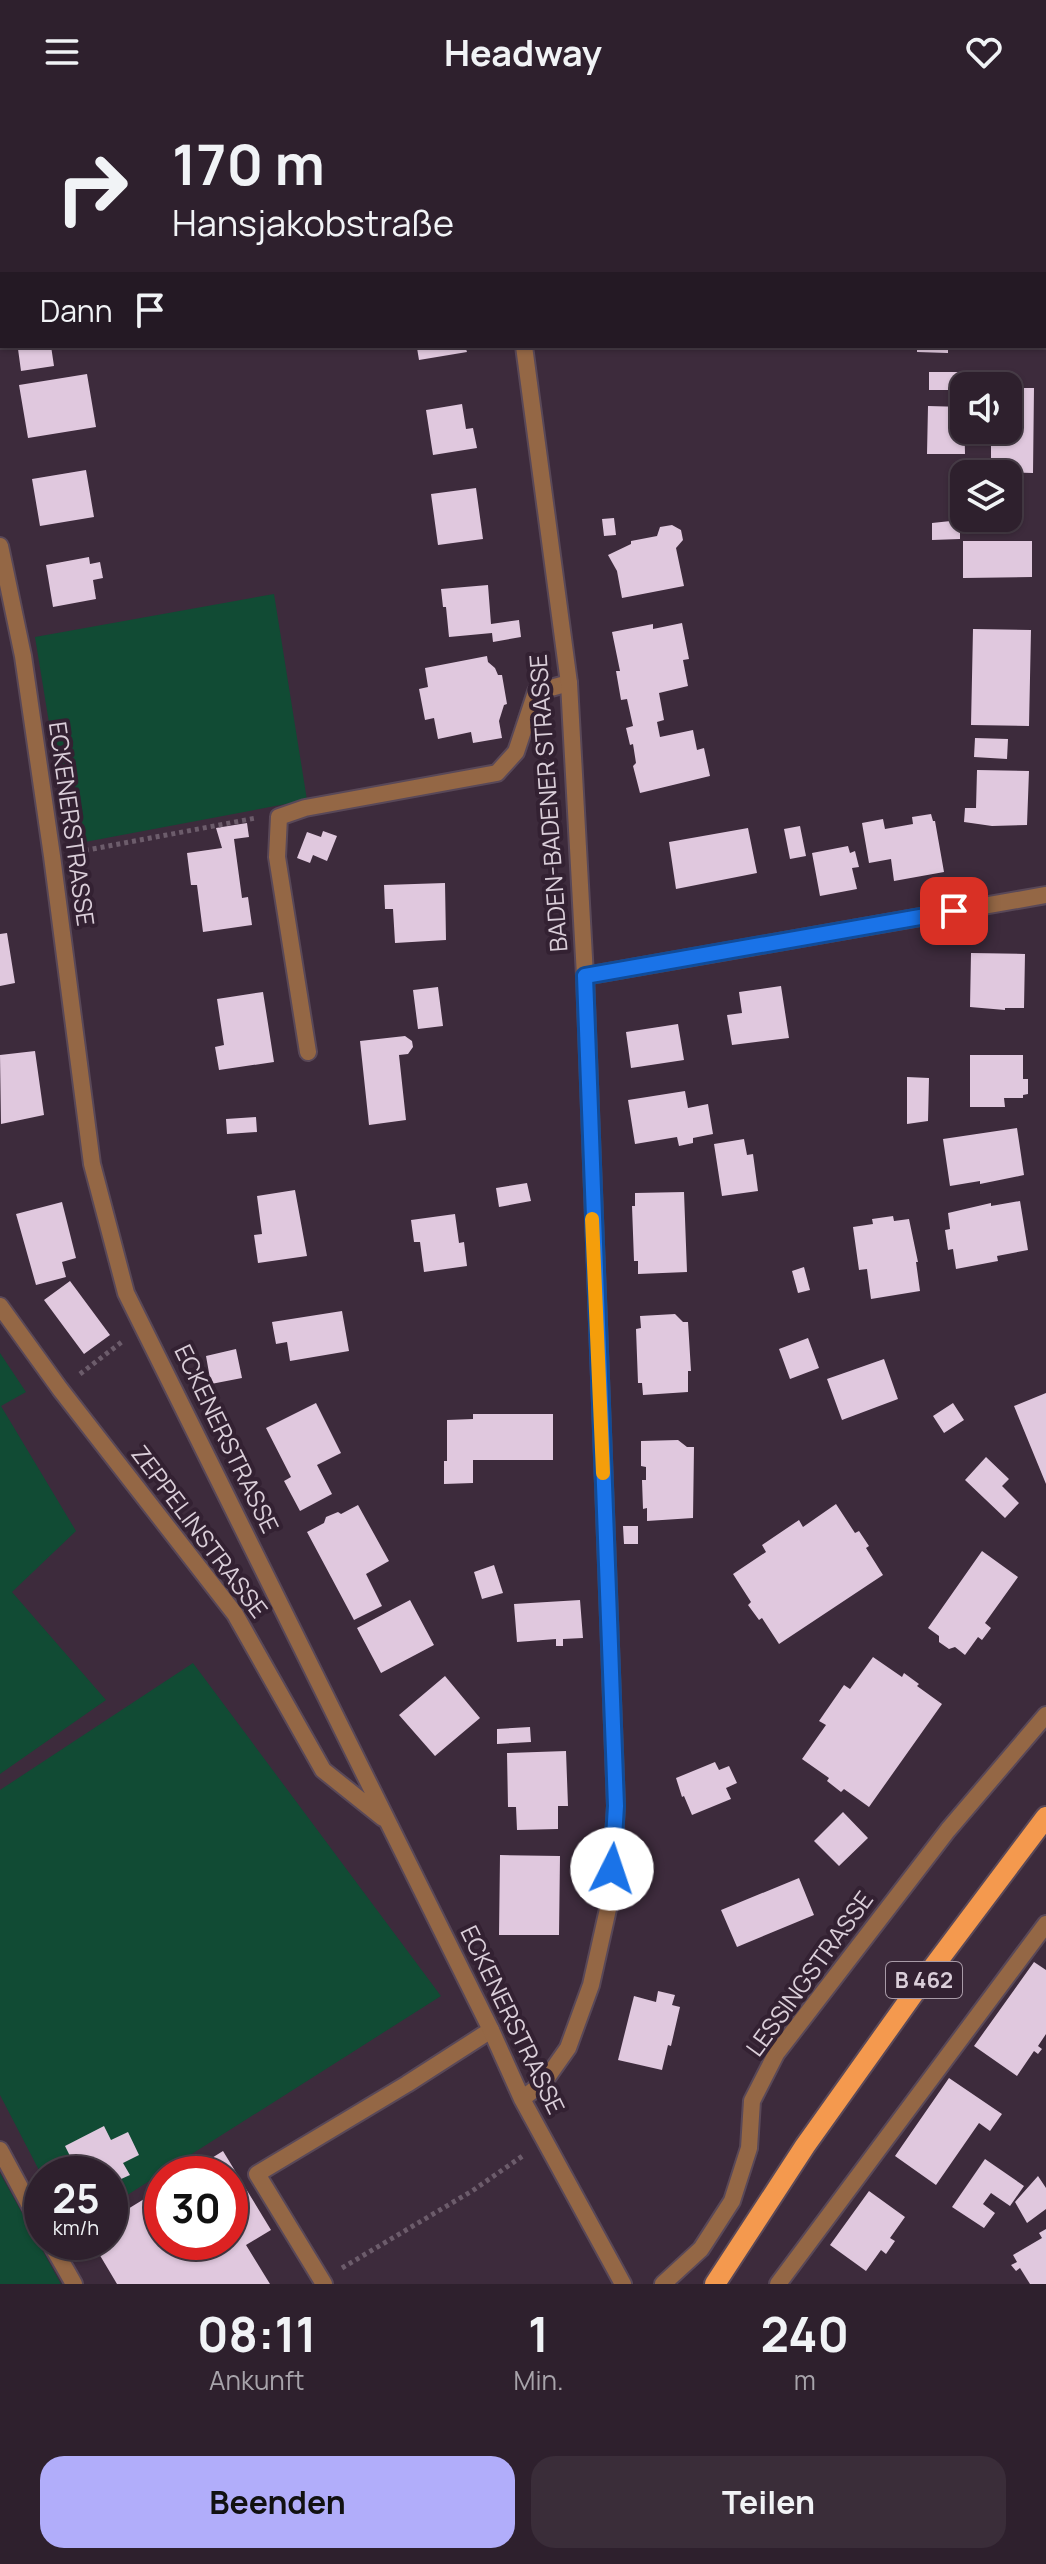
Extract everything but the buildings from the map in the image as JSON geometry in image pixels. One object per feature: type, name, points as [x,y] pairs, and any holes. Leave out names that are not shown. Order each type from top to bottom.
[{"type":"main road","name":"B 462","points":[[715,2284],[805,2146],[919,1986],[1046,1817]]},
{"type":"street","name":"BADEN-BADENER STRASSE","points":[[522,2099],[544,2082],[568,2048],[591,1985],[610,1900],[615,1822],[585,976],[569,683],[524,348]]},
{"type":"street","name":"ECKENERSTRASSE","points":[[0,546],[25,671],[92,1164],[126,1293],[491,2030],[522,2099],[623,2284]]},
{"type":"street","points":[[308,1052],[277,857],[279,817],[305,808],[497,773],[516,752],[536,692],[569,683]]},
{"type":"street","points":[[585,976],[1046,895]]},
{"type":"street","name":"ZEPPELINSTRASSE","points":[[0,1306],[60,1389],[235,1614],[323,1770],[387,1822]]},
{"type":"street","name":"LESSINGSTRASSE","points":[[663,2284],[701,2249],[732,2201],[749,2148],[752,2101],[776,2054],[948,1830],[1046,1715]]},
{"type":"street","points":[[778,2284],[1046,1924]]},
{"type":"street","points":[[323,2282],[257,2174],[491,2030]]},
{"type":"street","points":[[0,2150],[24,2195]]},
{"type":"street","points":[[60,2260],[74,2284]]},
{"type":"path","points":[[69,853],[247,819]]},
{"type":"path","points":[[60,1389],[143,1326]]},
{"type":"path","points":[[323,2282],[472,2191],[517,2159]]},
{"type":"green space","points":[[274,594],[307,800],[69,845],[35,637]]},
{"type":"green space","points":[[0,1353],[26,1392],[1,1406],[76,1531],[12,1592],[106,1700],[0,1774]]},
{"type":"green space","points":[[193,1663],[441,1996],[189,2156],[144,2156],[144,2184],[128,2195],[128,2156],[32,2156],[0,2095],[0,1790]]},
{"type":"green space","points":[[0,2173],[24,2217],[24,2260],[48,2260],[61,2284],[0,2284]]},
{"type":"slow traffic","points":[[592,1219],[603,1473]]},
{"type":"route","points":[[612,1869],[616,1806],[585,976],[954,911]]}]
